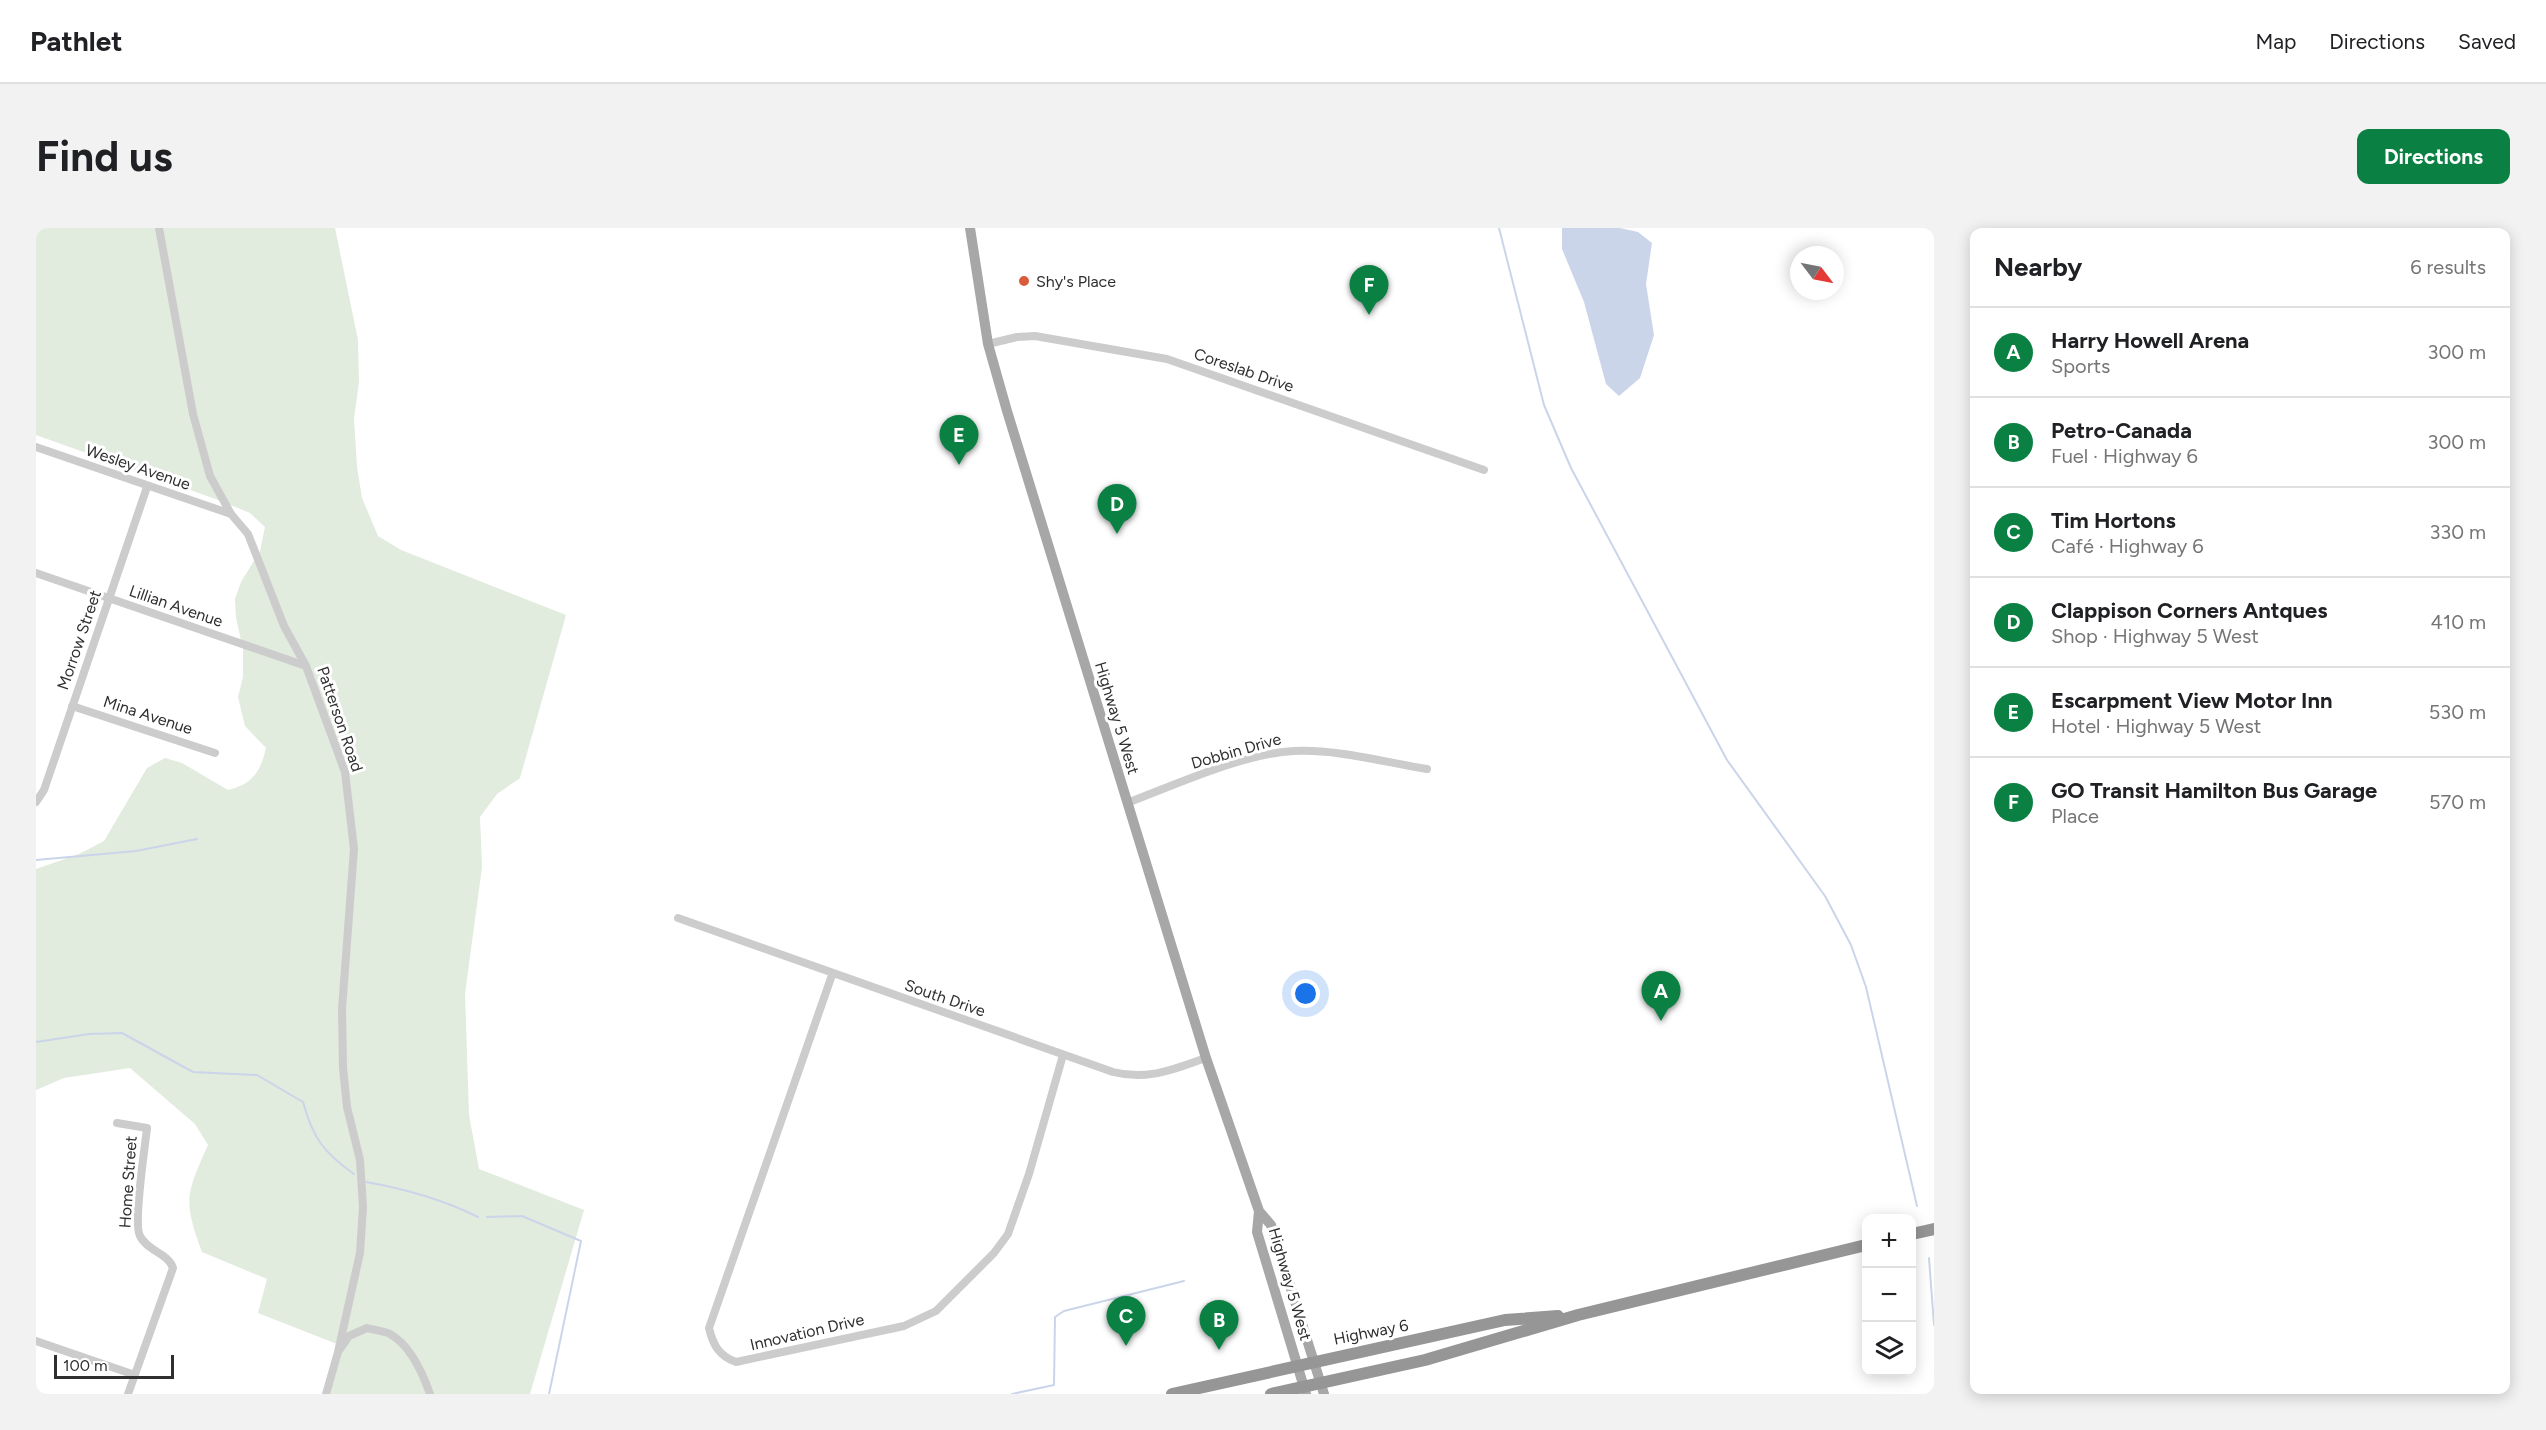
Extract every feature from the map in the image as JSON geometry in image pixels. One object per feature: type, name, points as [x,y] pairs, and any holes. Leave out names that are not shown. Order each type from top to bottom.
[{"type":"highway","points":[[1916,1233],[1934,1229]]},
{"type":"highway","name":"Highway 6","points":[[1271,1394],[1322,1389],[1578,1315],[1862,1246]]},
{"type":"highway","name":"Highway 6","points":[[1172,1394],[1505,1320],[1578,1315]]},
{"type":"main road","name":"Highway 5 West","points":[[970,228],[988,344],[1127,803],[1206,1058],[1259,1211],[1271,1226],[1322,1389]]},
{"type":"main road","name":"Highway 5 West","points":[[1259,1211],[1257,1232],[1305,1390]]},
{"type":"street","name":"Patterson Road","points":[[159,228],[193,414],[210,476],[231,514],[248,534],[284,626],[306,666],[345,772],[354,849],[342,1009],[343,1068],[347,1107],[360,1160],[363,1208],[360,1252],[338,1352],[326,1394]]},
{"type":"street","name":"Coreslab Drive","points":[[988,344],[1017,337],[1035,336],[1167,359],[1484,470]]},
{"type":"street","name":"Wesley Avenue","points":[[36,447],[231,514]]},
{"type":"street","name":"Morrow Street","points":[[36,802],[44,790],[147,487]]},
{"type":"street","name":"Lillian Avenue","points":[[36,573],[306,666]]},
{"type":"street","name":"Mina Avenue","points":[[72,706],[215,753]]},
{"type":"street","name":"Dobbin Drive","points":[[1127,803],[1258,757],[1291,751],[1323,751],[1426,769]]},
{"type":"street","name":"South Drive","points":[[678,918],[832,975],[1132,1077],[1154,1075],[1206,1058]]},
{"type":"street","name":"Innovation Drive","points":[[832,975],[709,1328],[714,1345],[720,1353],[736,1362],[904,1326],[936,1311],[994,1253],[1008,1234],[1029,1174],[1063,1055]]},
{"type":"street","name":"Home Street","points":[[117,1123],[147,1128],[137,1230],[146,1245],[166,1258],[174,1268],[128,1394]]},
{"type":"street","points":[[338,1352],[349,1336],[367,1328],[391,1335],[407,1352],[423,1375],[430,1394]]},
{"type":"street","points":[[36,1341],[135,1375]]},
{"type":"shaded area","points":[[36,228],[335,228],[358,340],[359,382],[354,419],[357,467],[362,498],[378,536],[401,550],[566,615],[520,778],[497,794],[480,817],[482,867],[465,994],[469,1115],[479,1169],[584,1210],[530,1394],[327,1394],[337,1344],[258,1313],[267,1279],[202,1252],[192,1221],[190,1198],[195,1175],[208,1145],[195,1124],[130,1068],[64,1078],[36,1090],[36,869],[79,854],[104,841],[147,768],[165,758],[182,763],[228,790],[243,785],[254,776],[266,748],[245,726],[238,697],[243,677],[243,649],[236,618],[235,599],[241,582],[260,551],[265,527],[250,513],[221,501],[36,435]]},
{"type":"water","points":[[1562,228],[1620,228],[1638,232],[1652,243],[1646,284],[1654,335],[1640,378],[1619,396],[1606,384],[1584,302],[1562,249]]},
{"type":"waterway","points":[[1499,228],[1544,405],[1571,468],[1727,760],[1825,896],[1851,945],[1866,987],[1917,1206]]},
{"type":"waterway","points":[[36,860],[136,851],[197,839]]},
{"type":"waterway","points":[[36,1042],[89,1034],[122,1033],[193,1072],[257,1075],[303,1102],[315,1135],[334,1159],[354,1174]]},
{"type":"waterway","points":[[366,1182],[424,1195],[478,1217]]},
{"type":"waterway","points":[[487,1217],[522,1216],[581,1241],[549,1394]]},
{"type":"waterway","points":[[1929,1258],[1934,1325]]},
{"type":"waterway","points":[[1012,1394],[1054,1385],[1055,1317],[1064,1311],[1184,1281]]},
{"type":"place","name":"Shy's Place","points":[[1024,281]]},
{"type":"place","name":"GO Transit Hamilton Bus Garage","points":[[1369,315]]},
{"type":"place","name":"Escarpment View Motor Inn","points":[[959,465]]},
{"type":"place","name":"Clappison Corners Antques","points":[[1117,534]]},
{"type":"place","name":"Harry Howell Arena","points":[[1661,1021]]},
{"type":"place","name":"Tim Hortons","points":[[1126,1346]]},
{"type":"place","name":"Petro-Canada","points":[[1219,1350]]}]
